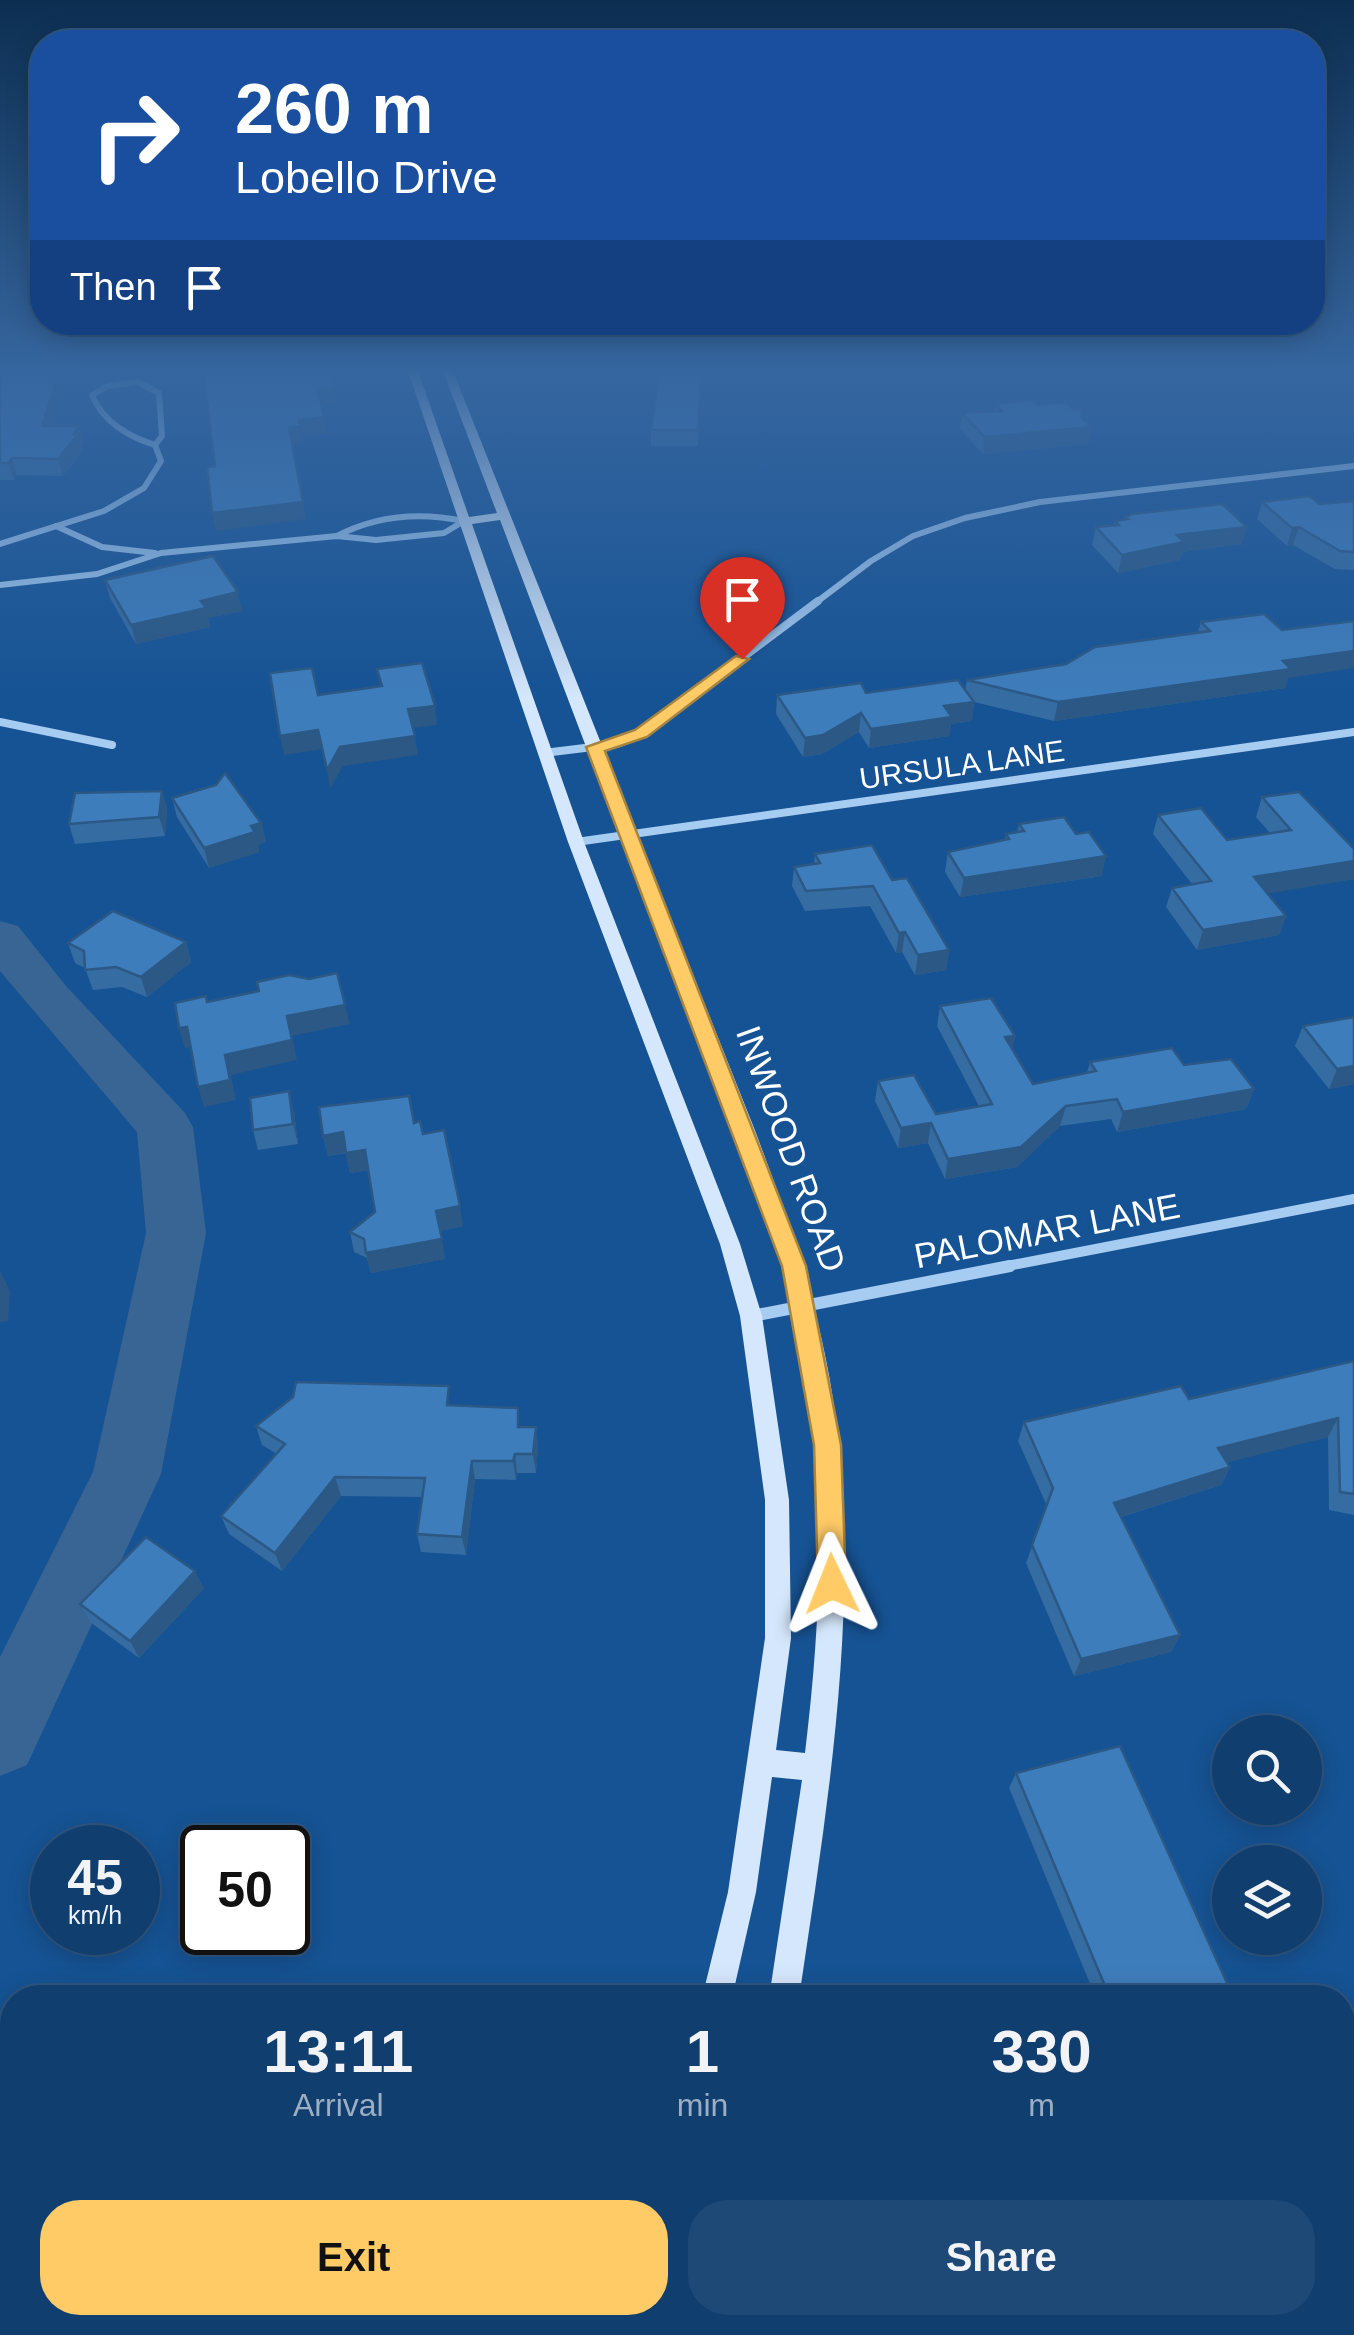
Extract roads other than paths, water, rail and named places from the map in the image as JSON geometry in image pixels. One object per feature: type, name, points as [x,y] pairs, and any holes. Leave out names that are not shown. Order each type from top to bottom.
[{"type":"main road","points":[[450,480],[576,842],[730,1244],[751,1316],[777,1500],[778,1638],[742,1892],[720,1985]]},
{"type":"main road","name":"INWOOD ROAD","points":[[490,480],[794,1266],[804,1306],[827,1445],[832,1564],[819,1768],[786,1985]]},
{"type":"main road","points":[[464,520],[504,516]]},
{"type":"main road","points":[[761,1762],[819,1768]]},
{"type":"street","points":[[0,544],[104,511],[144,488],[149,480]]},
{"type":"street","points":[[544,753],[617,744],[658,723],[871,561],[914,536],[965,518],[1040,502],[1232,480]]},
{"type":"street","points":[[336,536],[353,526],[385,519],[436,514],[464,520]]},
{"type":"street","points":[[0,584],[96,574],[161,554],[336,536],[376,540],[444,533],[464,520]]},
{"type":"street","points":[[56,526],[102,547],[161,554]]},
{"type":"street","points":[[0,722],[112,745]]},
{"type":"street","name":"URSULA LANE","points":[[576,842],[1354,732]]},
{"type":"street","name":"PALOMAR LANE","points":[[751,1316],[1354,1199]]},
{"type":"waterway","points":[[0,937],[48,998],[165,1127],[176,1233],[127,1474],[0,1738]]}]
